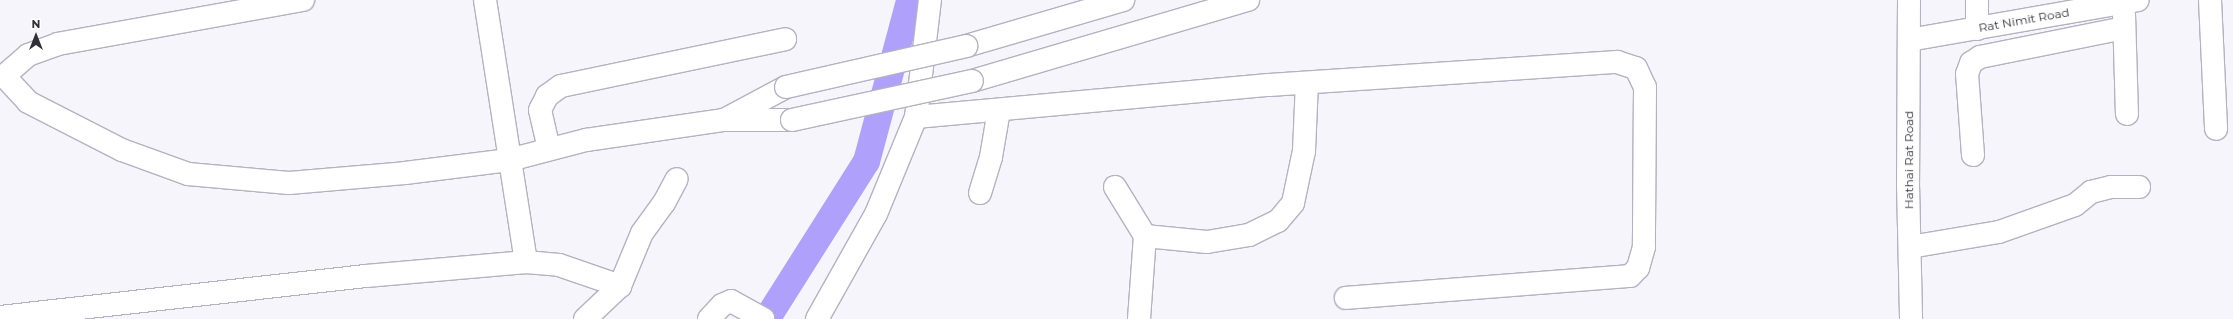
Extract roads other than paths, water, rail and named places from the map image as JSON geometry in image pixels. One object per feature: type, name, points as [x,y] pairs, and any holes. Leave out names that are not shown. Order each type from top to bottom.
[{"type":"street","points":[[303,0],[58,44],[28,55],[2,76],[28,102],[122,150],[188,174],[289,183],[405,173],[509,160],[586,140],[723,120],[792,120],[972,81],[1248,0]]},
{"type":"street","points":[[485,0],[526,262]]},
{"type":"street","points":[[817,319],[876,214],[916,117],[930,0]]},
{"type":"street","points":[[723,120],[786,87],[966,46],[1123,0]]},
{"type":"street","name":"Hathai Rat Road","points":[[1909,0],[1908,184],[1911,319]]},
{"type":"street","points":[[1977,0],[1977,29]]},
{"type":"street","points":[[2210,0],[2216,129]]},
{"type":"street","points":[[2127,114],[2124,28],[2131,1]]},
{"type":"street","name":"Rat Nimit Road","points":[[1909,40],[2131,1]]},
{"type":"street","points":[[1973,155],[1967,74],[1970,63],[1980,57],[2124,28]]},
{"type":"street","points":[[549,149],[540,110],[547,96],[561,86],[785,38]]},
{"type":"street","points":[[916,117],[1306,83],[1617,62],[1636,68],[1645,87],[1644,247],[1638,268],[1630,276],[1346,298]]},
{"type":"street","points":[[1145,236],[1207,242],[1249,236],[1278,221],[1292,203],[1299,180],[1304,151],[1306,83]]},
{"type":"street","points":[[980,193],[991,157],[999,110]]},
{"type":"street","points":[[585,319],[620,286],[642,233],[664,203],[677,179]]},
{"type":"street","points":[[1910,247],[1999,232],[2075,205],[2091,192],[2111,186],[2139,186]]},
{"type":"street","points":[[1115,187],[1145,236],[1139,319]]},
{"type":"street","points":[[0,317],[366,276],[526,262],[559,265],[620,286]]},
{"type":"street","points":[[709,319],[726,302],[731,301],[763,319]]},
{"type":"waterway","points":[[766,319],[866,161],[909,0]]}]
